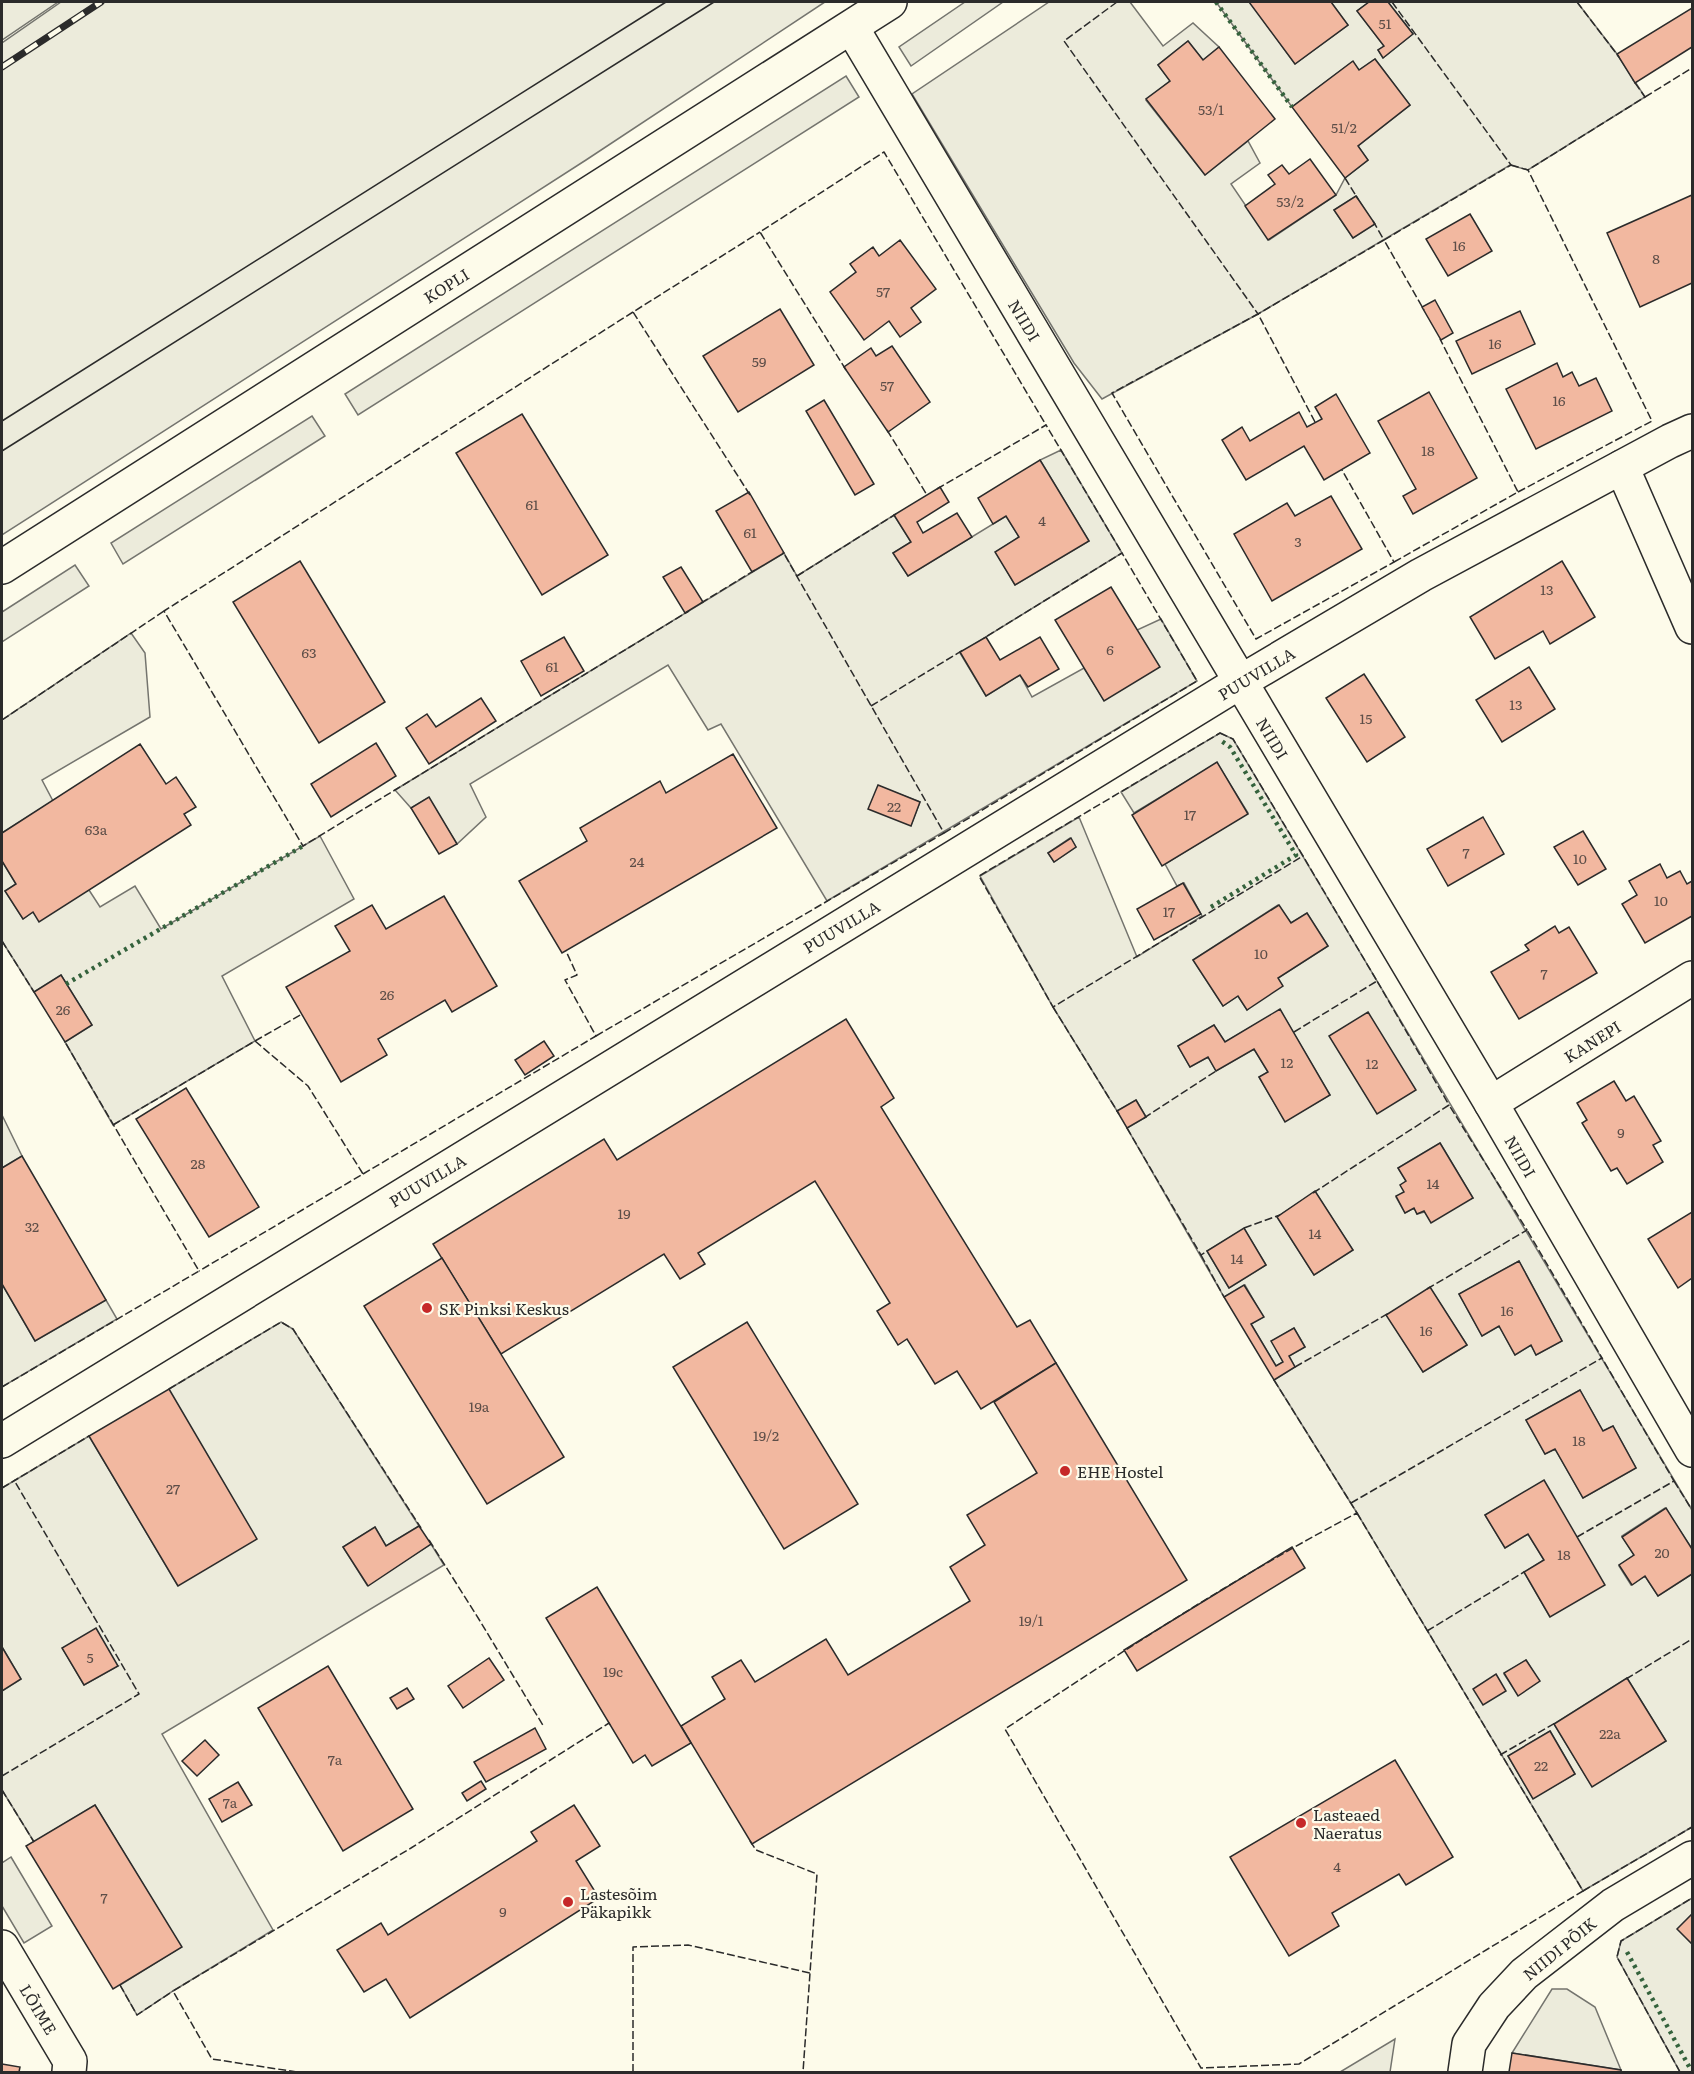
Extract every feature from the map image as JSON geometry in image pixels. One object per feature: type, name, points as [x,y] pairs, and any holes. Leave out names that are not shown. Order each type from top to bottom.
[{"type":"street","name":"KOPLI","points":[[2,567],[890,2]]},
{"type":"street","name":"NIIDI","points":[[852,28],[1491,1103],[1692,1450]]},
{"type":"street","name":"PUUVILLA","points":[[2,1441],[1240,682],[1421,575],[1692,431]]},
{"type":"street","points":[[1622,467],[1692,627]]},
{"type":"street","name":"KANEPI","points":[[1491,1103],[1692,978]]},
{"type":"street","name":"NIIDI PÕIK","points":[[1465,2073],[1469,2044],[1494,2006],[1524,1974],[1613,1905],[1692,1858]]},
{"type":"street","name":"LÕIME","points":[[2,1947],[13,1990],[70,2061],[69,2073]]},
{"type":"shaded area","points":[[2,2],[58,2],[2,40]]},
{"type":"shaded area","points":[[61,2],[825,2],[586,160],[2,535],[2,43]]},
{"type":"shaded area","points":[[965,2],[1003,2],[911,66],[899,47]]},
{"type":"shaded area","points":[[1049,2],[1130,2],[1163,46],[1193,23],[1219,47],[1203,60],[1188,41],[1158,65],[1170,81],[1146,100],[1205,175],[1248,141],[1260,163],[1231,184],[1269,240],[1336,195],[1345,178],[1368,160],[1358,146],[1410,105],[1375,59],[1359,70],[1352,62],[1292,107],[1216,2],[1250,2],[1295,64],[1348,25],[1331,2],[1369,2],[1357,11],[1384,46],[1378,50],[1383,58],[1413,34],[1388,2],[1577,2],[1617,54],[1645,97],[1528,170],[1510,165],[1258,314],[1102,399],[1074,363],[912,94]],"holes":[[[1356,196],[1374,224],[1353,238],[1334,210]]]},
{"type":"shaded area","points":[[846,76],[859,97],[358,415],[345,394]]},
{"type":"shaded area","points":[[312,416],[325,436],[123,564],[111,543]]},
{"type":"shaded area","points":[[1061,450],[1122,553],[960,653],[986,696],[1020,675],[1032,697],[1084,668],[1104,700],[1137,630],[1161,619],[1197,681],[827,901],[721,724],[708,730],[668,665],[470,784],[486,817],[457,844],[428,798],[411,808],[395,790],[784,553],[797,576],[894,515],[911,542],[893,553],[908,576],[1006,516],[1019,537],[996,552],[1015,585],[1089,541],[1040,460]],"holes":[[[878,786],[920,802],[911,825]]]},
{"type":"shaded area","points":[[75,565],[89,586],[2,642],[2,612]]},
{"type":"shaded area","points":[[131,633],[145,653],[150,717],[42,780],[53,801],[2,833],[2,720]]},
{"type":"shaded area","points":[[1220,733],[1233,739],[1692,1510],[1692,1549],[1665,1508],[1622,1536],[1634,1555],[1619,1566],[1631,1585],[1645,1576],[1658,1596],[1692,1574],[1692,1827],[1583,1891],[1357,1513],[1274,1380],[1295,1367],[1289,1356],[1305,1347],[1294,1328],[1272,1341],[1283,1362],[1276,1366],[1251,1324],[1263,1317],[1245,1285],[1224,1297],[1127,1128],[1146,1117],[1136,1100],[1117,1111],[1053,1007],[980,876],[1079,817],[1137,957],[1202,916],[1184,883],[1177,886],[1165,864],[1248,813],[1217,763],[1134,813],[1121,792]],"holes":[[[1070,838],[1076,847],[1054,862],[1048,853]],[[1278,905],[1291,923],[1307,913],[1328,946],[1278,978],[1247,1010],[1238,996],[1223,1006],[1193,960]],[[1280,1010],[1330,1095],[1285,1121],[1259,1077],[1268,1072],[1254,1049],[1216,1071],[1208,1057],[1190,1067],[1178,1046],[1214,1025],[1225,1042]],[[1440,1143],[1473,1198],[1417,1214],[1414,1208],[1405,1213],[1396,1197],[1404,1192],[1406,1181],[1398,1168]],[[1315,1192],[1353,1250],[1314,1275],[1277,1217]],[[1244,1229],[1266,1265],[1229,1288],[1207,1251]],[[1519,1261],[1562,1341],[1536,1355],[1531,1345],[1515,1355],[1499,1326],[1482,1336],[1459,1294]],[[1430,1288],[1467,1345],[1423,1372],[1387,1315]],[[1580,1390],[1603,1431],[1613,1426],[1636,1468],[1583,1498],[1555,1449],[1545,1454],[1526,1420]],[[1544,1481],[1550,1617],[1524,1572],[1544,1560],[1528,1534],[1505,1548],[1485,1515]],[[1526,1660],[1539,1681],[1518,1695],[1504,1674]],[[1627,1678],[1666,1741],[1592,1786],[1554,1724]],[[1550,1731],[1575,1774],[1533,1798],[1508,1756]]]},
{"type":"shaded area","points":[[320,836],[354,899],[222,976],[255,1041],[113,1125],[65,1042],[92,1025],[61,975],[34,992],[2,941],[2,861],[16,884],[5,891],[23,919],[33,912],[89,890],[100,907],[135,886],[161,929]]},
{"type":"shaded area","points":[[2,1115],[22,1156],[2,1168]]},
{"type":"shaded area","points":[[2,1284],[35,1341],[106,1300],[117,1319],[2,1387]]},
{"type":"shaded area","points":[[281,1322],[293,1329],[419,1526],[386,1546],[375,1527],[343,1547],[367,1585],[431,1544],[444,1565],[162,1734],[273,1930],[137,2015],[120,1985],[181,1947],[95,1805],[34,1842],[2,1790],[2,1691],[21,1679],[2,1647],[2,1488],[89,1436],[178,1586],[169,1389]],"holes":[[[63,1649],[118,1666],[84,1685]]]},
{"type":"shaded area","points":[[11,1857],[52,1926],[24,1943],[2,1906],[2,1863]]},
{"type":"shaded area","points":[[1692,1898],[1692,1914],[1678,1929],[1692,1944],[1692,2072],[1680,2072],[1617,1957],[1621,1941]]},
{"type":"shaded area","points":[[1552,1989],[1567,1989],[1595,2007],[1621,2070],[1512,2053]]},
{"type":"shaded area","points":[[1395,2039],[1390,2072],[1340,2072]]},
{"type":"building","points":[[1249,2],[1331,2],[1348,25],[1295,64]]},
{"type":"building","points":[[1369,2],[1388,2],[1413,34],[1383,58],[1378,50],[1384,46],[1357,11]]},
{"type":"building","points":[[1692,8],[1692,47],[1635,83],[1617,54]]},
{"type":"building","points":[[1188,41],[1203,60],[1219,47],[1275,119],[1205,175],[1146,99],[1170,81],[1158,65]]},
{"type":"building","points":[[1375,59],[1410,105],[1358,146],[1368,160],[1345,178],[1292,107],[1353,61],[1359,70]]},
{"type":"building","points":[[1310,159],[1336,195],[1268,240],[1245,206],[1275,184],[1268,175],[1282,165],[1289,174]]},
{"type":"building","points":[[1692,195],[1692,283],[1640,307],[1607,233]]},
{"type":"building","points":[[1356,196],[1375,224],[1353,238],[1334,210]]},
{"type":"building","points":[[1470,214],[1492,251],[1448,276],[1426,239]]},
{"type":"building","points":[[900,240],[936,289],[911,308],[921,322],[900,337],[889,321],[864,340],[830,292],[856,272],[850,264],[873,247],[879,256]]},
{"type":"building","points":[[1435,300],[1453,333],[1441,340],[1422,307]]},
{"type":"building","points":[[780,309],[814,365],[738,412],[703,356]]},
{"type":"building","points":[[1520,311],[1535,344],[1472,374],[1456,341]]},
{"type":"building","points":[[892,346],[930,402],[888,432],[844,367],[871,348],[876,356]]},
{"type":"building","points":[[1557,363],[1563,377],[1572,372],[1579,386],[1596,378],[1612,411],[1536,449],[1506,389]]},
{"type":"building","points":[[1429,392],[1477,478],[1413,514],[1403,496],[1416,489],[1378,421]]},
{"type":"building","points":[[1336,394],[1370,453],[1324,480],[1304,446],[1246,480],[1222,440],[1242,427],[1250,441],[1299,412],[1307,427],[1322,419],[1315,407]]},
{"type":"building","points":[[824,400],[874,484],[855,495],[806,411]]},
{"type":"building","points":[[522,414],[608,555],[542,595],[456,453]]},
{"type":"building","points":[[1040,460],[1089,541],[1015,585],[995,552],[1019,537],[1006,516],[993,524],[978,498]]},
{"type":"building","points":[[940,487],[949,502],[917,522],[923,533],[957,513],[972,537],[908,576],[893,553],[911,542],[894,515]]},
{"type":"building","points":[[749,492],[784,553],[752,572],[716,511]]},
{"type":"building","points":[[1331,496],[1362,549],[1272,601],[1234,534],[1287,503],[1295,516]]},
{"type":"building","points":[[300,561],[385,702],[319,743],[233,602]]},
{"type":"building","points":[[1562,561],[1595,617],[1550,644],[1543,631],[1495,659],[1470,617]]},
{"type":"building","points":[[681,567],[703,602],[685,613],[663,577]]},
{"type":"building","points":[[1111,587],[1160,667],[1104,701],[1055,620]]},
{"type":"building","points":[[564,637],[584,671],[541,696],[521,661]]},
{"type":"building","points":[[986,637],[1000,660],[1040,637],[1059,669],[1028,687],[1020,675],[986,696],[960,652]]},
{"type":"building","points":[[1529,667],[1555,709],[1502,742],[1476,700]]},
{"type":"building","points":[[1364,674],[1405,737],[1367,762],[1326,698]]},
{"type":"building","points":[[481,698],[496,721],[429,764],[406,728],[427,714],[436,727]]},
{"type":"building","points":[[376,743],[396,776],[331,817],[311,784]]},
{"type":"building","points":[[140,744],[166,784],[176,777],[196,807],[184,814],[191,825],[39,922],[33,912],[23,919],[5,891],[16,884],[2,861],[2,833]]},
{"type":"building","points":[[733,754],[777,828],[562,953],[519,881],[587,841],[580,828],[660,781],[666,793]]},
{"type":"building","points":[[1217,762],[1248,814],[1162,866],[1132,815]]},
{"type":"building","points":[[878,785],[920,802],[911,826],[868,809]]},
{"type":"building","points":[[429,797],[457,844],[439,854],[411,808]]},
{"type":"building","points":[[1483,817],[1504,854],[1448,886],[1427,849]]},
{"type":"building","points":[[1583,831],[1606,869],[1578,885],[1554,847]]},
{"type":"building","points":[[1071,838],[1076,847],[1054,862],[1048,853]]},
{"type":"building","points":[[1660,864],[1667,878],[1680,871],[1687,884],[1692,881],[1692,916],[1645,943],[1622,904],[1637,895],[1629,881]]},
{"type":"building","points":[[1183,883],[1201,914],[1154,940],[1137,909]]},
{"type":"building","points":[[444,896],[497,986],[452,1012],[445,1000],[378,1039],[387,1055],[341,1082],[286,987],[350,951],[335,926],[372,905],[386,929]]},
{"type":"building","points":[[1279,905],[1291,923],[1307,913],[1328,946],[1278,978],[1283,986],[1247,1010],[1238,996],[1223,1006],[1193,960]]},
{"type":"building","points":[[1555,926],[1559,933],[1569,927],[1597,973],[1519,1019],[1491,972],[1529,950],[1525,945]]},
{"type":"building","points":[[61,975],[92,1025],[65,1042],[34,992]]},
{"type":"building","points":[[1280,1009],[1330,1095],[1285,1122],[1259,1077],[1268,1072],[1254,1049],[1216,1071],[1208,1057],[1190,1067],[1178,1046],[1214,1025],[1225,1042]]},
{"type":"building","points":[[1368,1012],[1416,1090],[1377,1114],[1329,1036]]},
{"type":"building","points":[[846,1019],[894,1098],[881,1107],[1017,1327],[1030,1320],[1056,1363],[981,1409],[957,1371],[935,1384],[907,1339],[898,1345],[877,1311],[890,1303],[815,1181],[698,1253],[705,1264],[680,1279],[664,1254],[501,1354],[433,1244],[604,1139],[617,1160]]},
{"type":"building","points":[[544,1041],[554,1056],[525,1075],[515,1060]]},
{"type":"building","points":[[1614,1081],[1626,1101],[1634,1096],[1661,1141],[1653,1145],[1663,1162],[1627,1184],[1617,1168],[1611,1171],[1582,1123],[1587,1120],[1577,1103]]},
{"type":"building","points":[[186,1088],[259,1207],[209,1237],[136,1119]]},
{"type":"building","points":[[1136,1100],[1146,1117],[1127,1128],[1117,1111]]},
{"type":"building","points":[[1440,1143],[1473,1198],[1431,1223],[1424,1211],[1417,1214],[1414,1208],[1405,1213],[1396,1196],[1404,1192],[1400,1185],[1406,1181],[1398,1168]]},
{"type":"building","points":[[22,1156],[106,1300],[35,1341],[2,1284],[2,1168]]},
{"type":"building","points":[[1315,1191],[1353,1250],[1314,1275],[1277,1217]]},
{"type":"building","points":[[1692,1212],[1692,1278],[1678,1288],[1648,1239]]},
{"type":"building","points":[[1244,1228],[1266,1265],[1229,1288],[1207,1251]]},
{"type":"building","points":[[442,1258],[564,1457],[487,1504],[364,1306]]},
{"type":"building","points":[[1519,1261],[1562,1341],[1536,1355],[1531,1345],[1515,1355],[1499,1326],[1482,1336],[1459,1294]]},
{"type":"building","points":[[1244,1285],[1264,1317],[1251,1324],[1276,1366],[1283,1362],[1271,1341],[1294,1328],[1305,1347],[1289,1356],[1295,1367],[1274,1380],[1224,1297]]},
{"type":"building","points":[[1430,1287],[1467,1345],[1423,1372],[1386,1315]]},
{"type":"building","points":[[747,1322],[858,1504],[784,1549],[673,1367]]},
{"type":"building","points":[[1056,1363],[1187,1580],[752,1844],[681,1726],[725,1699],[712,1677],[741,1660],[755,1682],[826,1639],[848,1675],[970,1601],[950,1567],[985,1545],[967,1515],[1037,1473],[994,1402]]},
{"type":"building","points":[[169,1389],[257,1539],[178,1586],[89,1436]]},
{"type":"building","points":[[1580,1390],[1603,1431],[1613,1426],[1636,1468],[1583,1498],[1555,1449],[1545,1454],[1526,1420]]},
{"type":"building","points":[[1544,1480],[1605,1585],[1550,1617],[1524,1572],[1544,1560],[1528,1534],[1505,1548],[1485,1515]]},
{"type":"building","points":[[1666,1508],[1692,1549],[1692,1574],[1658,1596],[1645,1576],[1632,1585],[1619,1565],[1634,1555],[1622,1537]]},
{"type":"building","points":[[419,1526],[431,1544],[368,1586],[343,1547],[375,1527],[386,1546]]},
{"type":"building","points":[[1292,1547],[1305,1568],[1137,1671],[1124,1650]]},
{"type":"building","points":[[597,1587],[691,1743],[652,1766],[645,1755],[633,1763],[546,1618]]},
{"type":"building","points":[[96,1628],[118,1666],[84,1685],[62,1648]]},
{"type":"building","points":[[2,1647],[21,1679],[2,1691]]},
{"type":"building","points":[[489,1658],[504,1680],[463,1708],[448,1686]]},
{"type":"building","points":[[1526,1660],[1540,1681],[1518,1696],[1504,1673]]},
{"type":"building","points":[[328,1666],[413,1809],[343,1851],[258,1708]]},
{"type":"building","points":[[1496,1674],[1506,1691],[1483,1705],[1473,1689]]},
{"type":"building","points":[[1627,1678],[1666,1741],[1592,1787],[1554,1724]]},
{"type":"building","points":[[407,1688],[414,1699],[397,1709],[390,1698]]},
{"type":"building","points":[[535,1728],[546,1749],[486,1782],[474,1762]]},
{"type":"building","points":[[1550,1731],[1575,1774],[1533,1799],[1508,1756]]},
{"type":"building","points":[[205,1740],[219,1755],[197,1776],[182,1761]]},
{"type":"building","points":[[1395,1760],[1453,1857],[1406,1885],[1399,1874],[1332,1913],[1339,1926],[1289,1956],[1230,1857]]},
{"type":"building","points":[[481,1781],[486,1789],[467,1801],[462,1793]]},
{"type":"building","points":[[238,1782],[252,1805],[222,1822],[209,1799]]},
{"type":"building","points":[[95,1805],[182,1947],[113,1989],[26,1846]]},
{"type":"building","points":[[574,1805],[600,1846],[576,1861],[599,1898],[410,2018],[386,1979],[364,1992],[337,1950],[381,1923],[388,1935],[537,1841],[531,1832]]},
{"type":"building","points":[[1692,1914],[1692,1944],[1677,1929]]},
{"type":"building","points":[[1512,2053],[1621,2070],[1621,2072],[1509,2072]]},
{"type":"building","points":[[2,2064],[20,2067],[19,2072],[2,2072]]},
{"type":"tram line","points":[[2,421],[666,2]]},
{"type":"tram line","points":[[2,451],[714,2]]},
{"type":"railway","points":[[2,67],[101,2]]},
{"type":"hedge","points":[[1216,2],[1292,107]]},
{"type":"hedge","points":[[1211,907],[1296,855],[1230,747],[1220,740]]},
{"type":"hedge","points":[[66,984],[303,846]]},
{"type":"hedge","points":[[1627,1952],[1692,2072]]},
{"type":"fence","points":[[1117,2],[1064,41],[1258,314],[1384,240],[1373,221]]},
{"type":"fence","points":[[1392,2],[1511,165],[1384,240],[1424,310]]},
{"type":"fence","points":[[1577,2],[1619,57]]},
{"type":"fence","points":[[1645,97],[1692,68]]},
{"type":"fence","points":[[1511,165],[1528,170],[1645,97],[1633,80]]},
{"type":"fence","points":[[846,370],[760,232],[884,152],[1046,425]]},
{"type":"fence","points":[[1518,492],[1652,421],[1528,170]]},
{"type":"fence","points":[[1345,178],[1358,199]]},
{"type":"fence","points":[[750,495],[633,312],[760,232]]},
{"type":"fence","points":[[633,312],[164,611],[303,846],[689,611]]},
{"type":"fence","points":[[1315,422],[1258,314],[1112,393],[1256,639],[1394,562],[1342,470]]},
{"type":"fence","points":[[1394,562],[1518,492],[1440,339]]},
{"type":"fence","points":[[937,489],[1046,425],[1122,553]]},
{"type":"fence","points":[[887,430],[927,495]]},
{"type":"fence","points":[[797,576],[896,514]]},
{"type":"fence","points":[[596,1036],[944,833],[783,552]]},
{"type":"fence","points":[[944,833],[1197,681],[1122,553],[984,638]]},
{"type":"fence","points":[[701,603],[755,570]]},
{"type":"fence","points":[[2,720],[164,611]]},
{"type":"fence","points":[[871,706],[963,650]]},
{"type":"fence","points":[[1220,733],[1233,739],[1303,856],[1053,1007],[979,876],[1220,733]]},
{"type":"fence","points":[[1294,1032],[1377,981],[1303,856]]},
{"type":"fence","points":[[2,941],[34,992]]},
{"type":"fence","points":[[363,1174],[596,1036],[565,980],[577,975],[566,951]]},
{"type":"fence","points":[[1313,1193],[1449,1105],[1377,981]]},
{"type":"fence","points":[[1053,1007],[1119,1114]]},
{"type":"fence","points":[[255,1041],[302,1014]]},
{"type":"fence","points":[[113,1125],[255,1041],[308,1086],[363,1174],[199,1271]]},
{"type":"fence","points":[[2,1387],[199,1271],[65,1042]]},
{"type":"fence","points":[[1144,1118],[1216,1071]]},
{"type":"fence","points":[[1427,1289],[1527,1230],[1449,1105]]},
{"type":"fence","points":[[1127,1128],[1201,1255],[1207,1251]]},
{"type":"fence","points":[[1244,1228],[1280,1215]]},
{"type":"fence","points":[[1351,1503],[1602,1358],[1527,1230]]},
{"type":"fence","points":[[1201,1255],[1224,1297]]},
{"type":"fence","points":[[1295,1367],[1389,1313]]},
{"type":"fence","points":[[169,1389],[281,1322],[293,1329],[421,1528]]},
{"type":"fence","points":[[1577,1537],[1674,1481],[1602,1358]]},
{"type":"fence","points":[[1274,1380],[1357,1513]]},
{"type":"fence","points":[[2,1488],[89,1436]]},
{"type":"fence","points":[[2,1776],[139,1694],[14,1480]]},
{"type":"fence","points":[[1674,1481],[1692,1510]]},
{"type":"fence","points":[[1357,1513],[1583,1891],[1299,2064],[1201,2068],[1005,1729],[1222,1589],[1357,1513]]},
{"type":"fence","points":[[429,1540],[544,1727]]},
{"type":"fence","points":[[1427,1631],[1524,1572]]},
{"type":"fence","points":[[1626,1679],[1692,1639]]},
{"type":"fence","points":[[1500,1755],[1557,1722]]},
{"type":"fence","points":[[297,2072],[212,2059],[173,1991],[411,1848],[609,1723],[610,1725]]},
{"type":"fence","points":[[2,1790],[34,1842]]},
{"type":"fence","points":[[1583,1891],[1692,1827]]},
{"type":"fence","points":[[750,1841],[756,1850],[817,1874],[803,2072]]},
{"type":"fence","points":[[1680,2072],[1617,1957],[1621,1941],[1692,1898]]},
{"type":"fence","points":[[633,2072],[633,1947],[688,1945],[810,1973]]},
{"type":"fence","points":[[120,1985],[137,2015],[173,1991]]},
{"type":"place","name":"SK Pinksi Keskus","points":[[427,1308]]},
{"type":"place","name":"EHE Hostel","points":[[1065,1471]]},
{"type":"place","name":"Lasteaed Naeratus","points":[[1301,1823]]},
{"type":"place","name":"Lastesõim Päkapikk","points":[[568,1902]]}]
